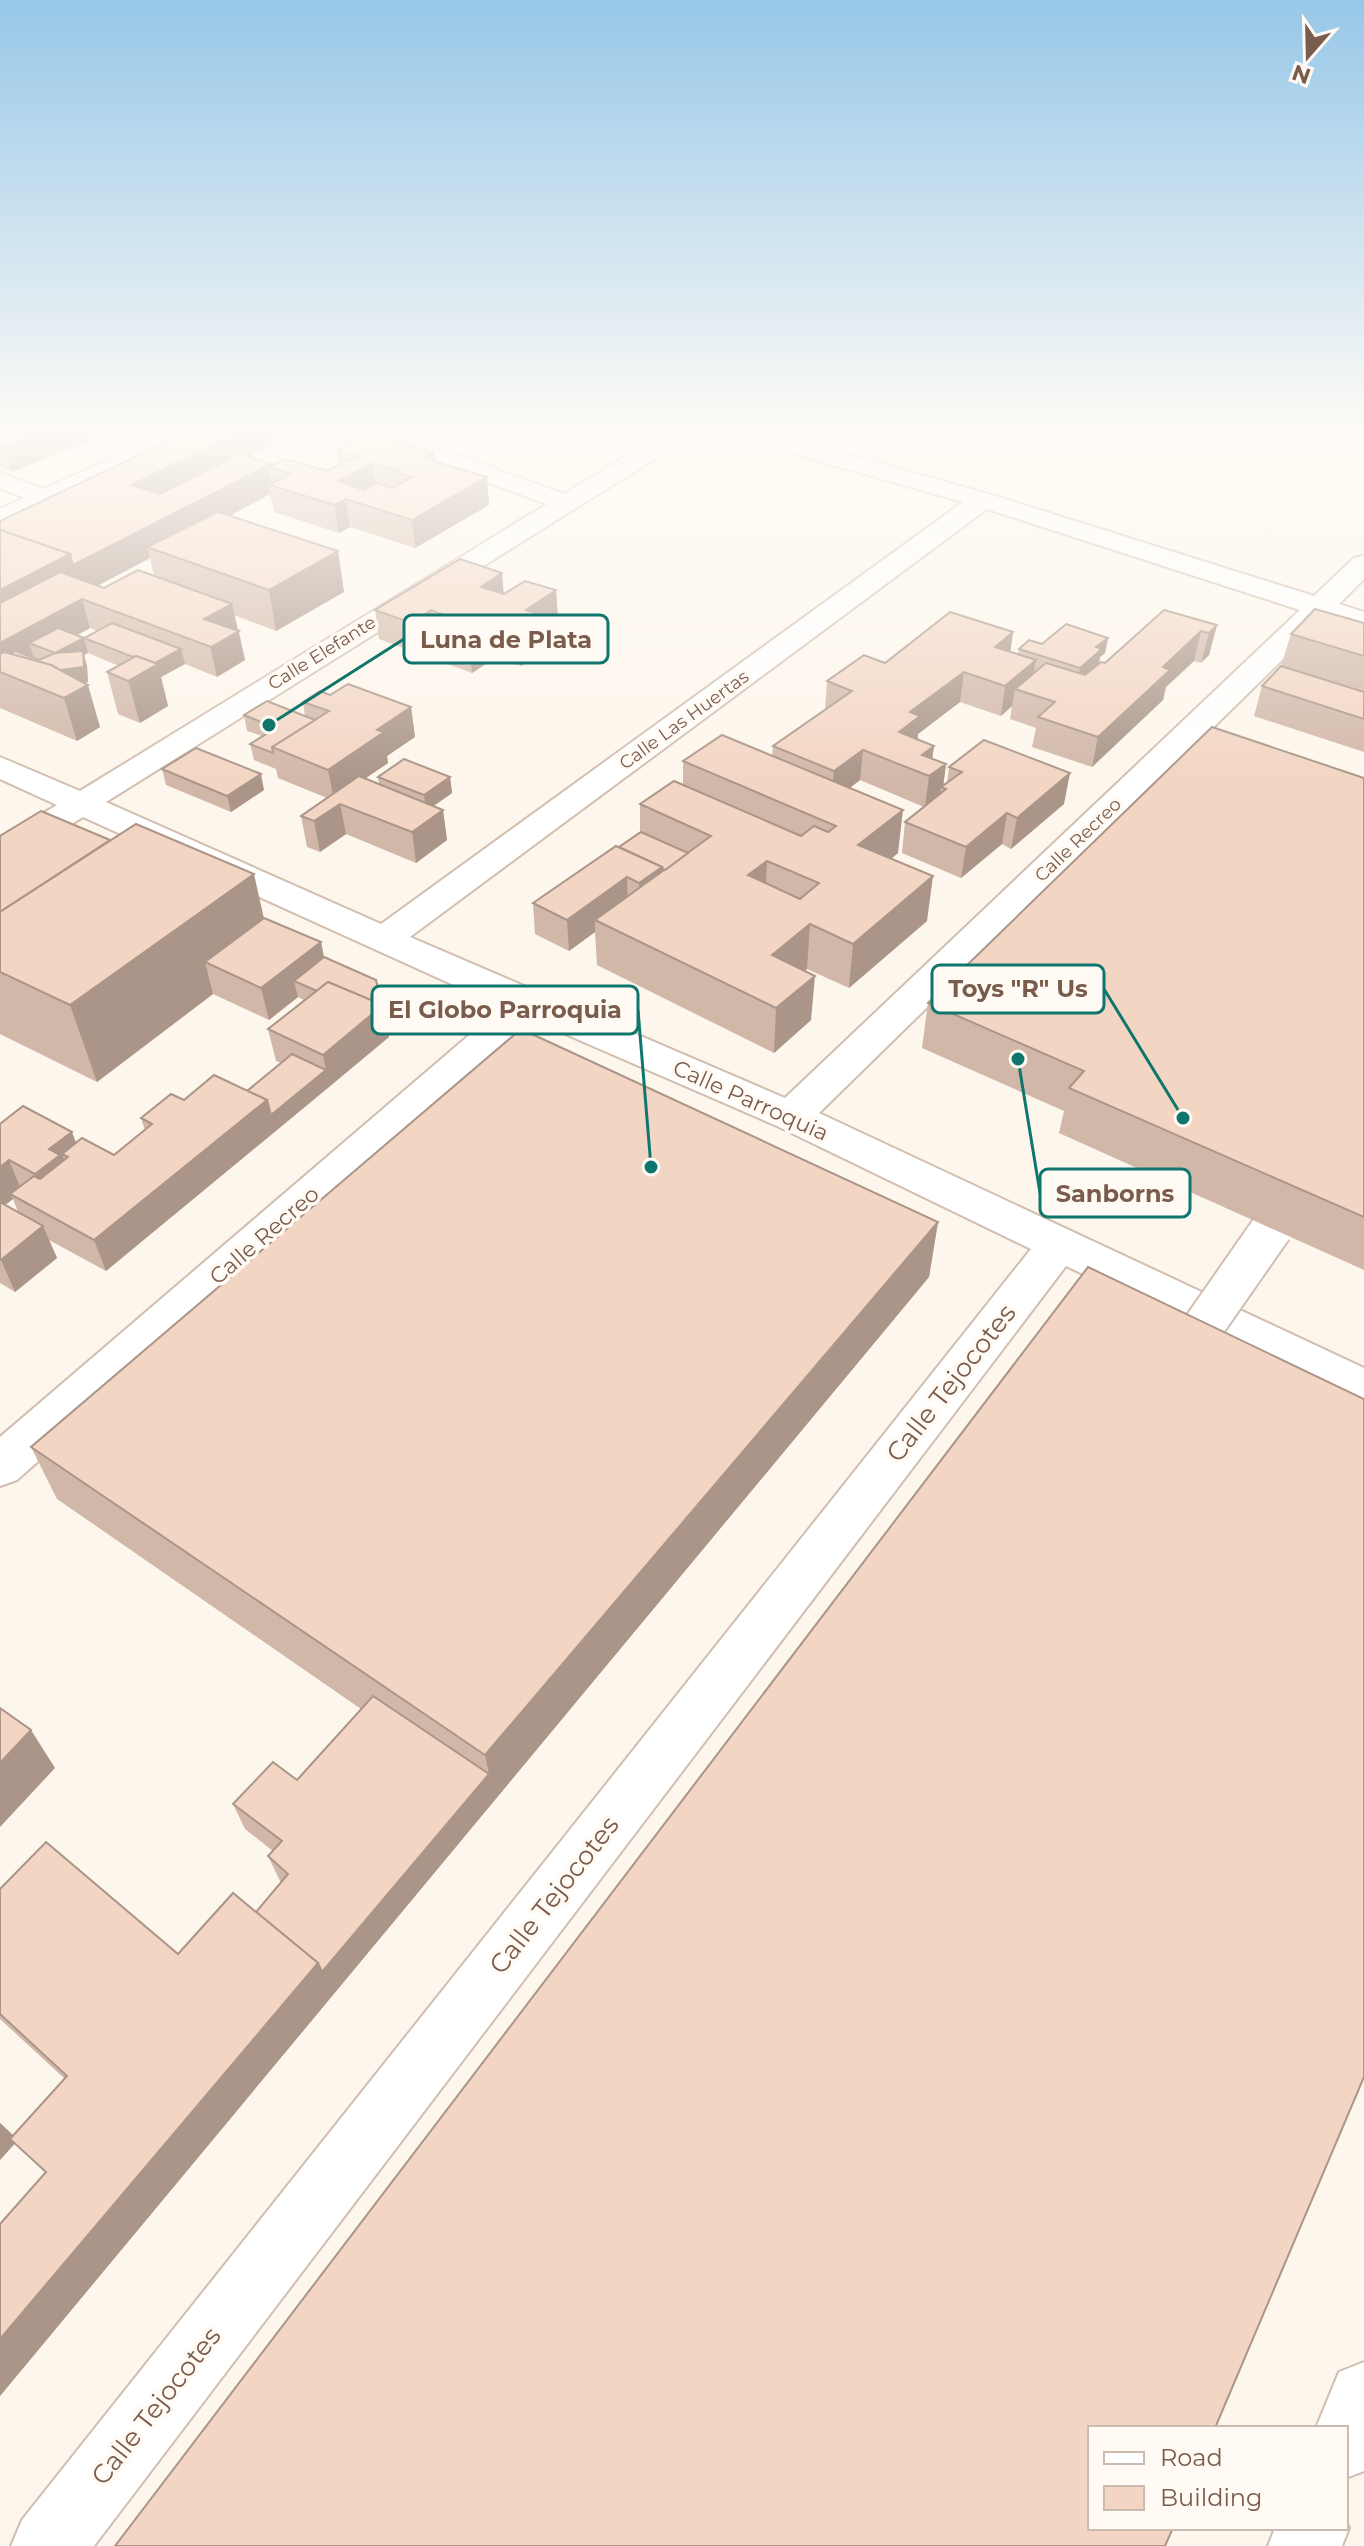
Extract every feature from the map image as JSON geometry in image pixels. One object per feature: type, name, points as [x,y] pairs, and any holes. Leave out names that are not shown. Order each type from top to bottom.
[{"type":"street","name":"Calle Elefante","points":[[0,854],[492,547]]},
{"type":"street","name":"Calle Las Huertas","points":[[384,939],[919,547]]},
{"type":"street","points":[[1130,547],[1364,621]]},
{"type":"street","name":"Calle Recreo","points":[[791,1116],[1364,564]]},
{"type":"street","name":"Calle Parroquia","points":[[0,767],[528,1004],[791,1116],[1364,1389]]},
{"type":"street","name":"Calle Recreo","points":[[0,1466],[528,1004]]},
{"type":"street","points":[[1173,1370],[1272,1228]]},
{"type":"street","name":"Calle Tejocotes","points":[[48,2546],[1060,1243]]},
{"type":"street","points":[[1348,2437],[1364,2397]]},
{"type":"building","points":[[0,547],[49,547],[70,554],[0,590]]},
{"type":"building","points":[[49,547],[109,547],[73,565],[70,554]]},
{"type":"building","points":[[147,547],[325,547],[338,551],[269,590]]},
{"type":"building","points":[[460,559],[502,573],[481,587],[504,594],[525,581],[556,590],[526,610],[548,618],[519,637],[492,628],[469,643],[438,632],[458,620],[431,610],[411,623],[375,610]]},
{"type":"building","points":[[138,570],[232,604],[204,619],[239,631],[211,647],[82,599],[0,643],[0,603],[60,572],[104,588]]},
{"type":"building","points":[[1315,609],[1364,623],[1364,656],[1291,634]]},
{"type":"building","points":[[1164,610],[1217,625],[1209,633],[1201,631],[1163,667],[1170,670],[1098,737],[1038,717],[1055,702],[1015,689],[1046,663],[1085,675],[1101,662],[1105,663]]},
{"type":"building","points":[[950,612],[1013,632],[995,647],[1036,660],[1005,686],[964,672],[910,712],[920,716],[899,732],[934,746],[922,755],[946,764],[929,776],[863,750],[834,771],[773,746],[852,691],[827,681],[864,655],[885,663]]},
{"type":"building","points":[[112,623],[181,649],[155,663],[84,638]]},
{"type":"building","points":[[1066,624],[1108,638],[1096,647],[1102,649],[1080,668],[1019,649],[1029,640],[1042,644]]},
{"type":"building","points":[[58,628],[84,638],[55,653],[29,643]]},
{"type":"building","points":[[15,651],[39,660],[55,653],[83,651],[84,667],[60,670],[11,654]]},
{"type":"building","points":[[4,652],[51,665],[88,685],[64,698],[0,672],[0,654]]},
{"type":"building","points":[[136,656],[158,664],[128,681],[107,672]]},
{"type":"building","points":[[1281,666],[1364,692],[1364,719],[1262,686]]},
{"type":"building","points":[[348,684],[411,707],[377,730],[384,732],[328,770],[272,747],[329,711],[303,702],[320,691],[330,695]]},
{"type":"building","points":[[267,701],[315,720],[272,747],[273,753],[250,744],[276,728],[244,715]]},
{"type":"building","points":[[1212,727],[1364,778],[1364,1217],[1069,1088],[1084,1071],[928,1003]]},
{"type":"building","points":[[722,735],[903,810],[858,845],[933,876],[853,944],[810,924],[772,955],[815,976],[776,1008],[595,920],[711,836],[640,804],[674,781],[801,836],[814,826],[828,832],[836,826],[683,761]],"holes":[[[767,861],[819,883],[800,899],[748,875]]]},
{"type":"building","points":[[984,740],[1070,773],[1017,818],[1007,813],[966,847],[905,822],[946,789],[941,787],[962,772],[949,767]]},
{"type":"building","points":[[196,748],[261,774],[227,796],[162,769]]},
{"type":"building","points":[[404,759],[450,777],[424,795],[378,777]]},
{"type":"building","points":[[359,776],[443,810],[412,832],[340,804],[314,821],[301,816]]},
{"type":"building","points":[[41,811],[110,840],[0,912],[0,836]]},
{"type":"building","points":[[136,824],[254,874],[70,1005],[0,972],[0,912]]},
{"type":"building","points":[[641,832],[688,853],[665,870],[619,847]]},
{"type":"building","points":[[616,846],[662,867],[639,883],[627,877],[567,920],[533,903]]},
{"type":"building","points":[[264,918],[321,942],[261,988],[205,962]]},
{"type":"building","points":[[324,957],[376,980],[382,1005],[328,982],[317,991],[294,981]]},
{"type":"building","points":[[328,982],[383,1005],[323,1055],[268,1029]]},
{"type":"building","points":[[521,1029],[938,1222],[485,1755],[31,1447]]},
{"type":"building","points":[[292,1054],[326,1070],[271,1115],[267,1100],[247,1091]]},
{"type":"building","points":[[214,1075],[267,1100],[94,1240],[10,1194],[34,1176],[40,1179],[68,1157],[62,1154],[82,1138],[114,1155],[152,1124],[141,1118],[171,1094],[184,1100]]},
{"type":"building","points":[[23,1106],[72,1132],[49,1149],[60,1155],[35,1174],[9,1160],[0,1167],[0,1124]]},
{"type":"building","points":[[0,1202],[43,1226],[1,1260],[0,1260]]},
{"type":"building","points":[[1088,1267],[1364,1399],[1364,2077],[1216,2426],[1088,2426],[1088,2530],[1172,2530],[1165,2546],[115,2546]]},
{"type":"building","points":[[373,1696],[489,1774],[322,1972],[318,1963],[256,1912],[288,1874],[268,1856],[282,1841],[233,1804],[273,1762],[297,1780]]},
{"type":"building","points":[[0,1708],[31,1730],[0,1763]]},
{"type":"building","points":[[46,1842],[178,1954],[233,1893],[318,1963],[0,2339],[0,2224],[46,2172],[10,2139],[67,2076],[0,2014],[0,1889]]},
{"type":"place","name":"Luna de Plata","points":[[269,725]]},
{"type":"place","name":"Sanborns","points":[[1018,1059]]},
{"type":"place","name":"Toys \"R\" Us","points":[[1183,1118]]},
{"type":"place","name":"El Globo Parroquia","points":[[651,1167]]}]
